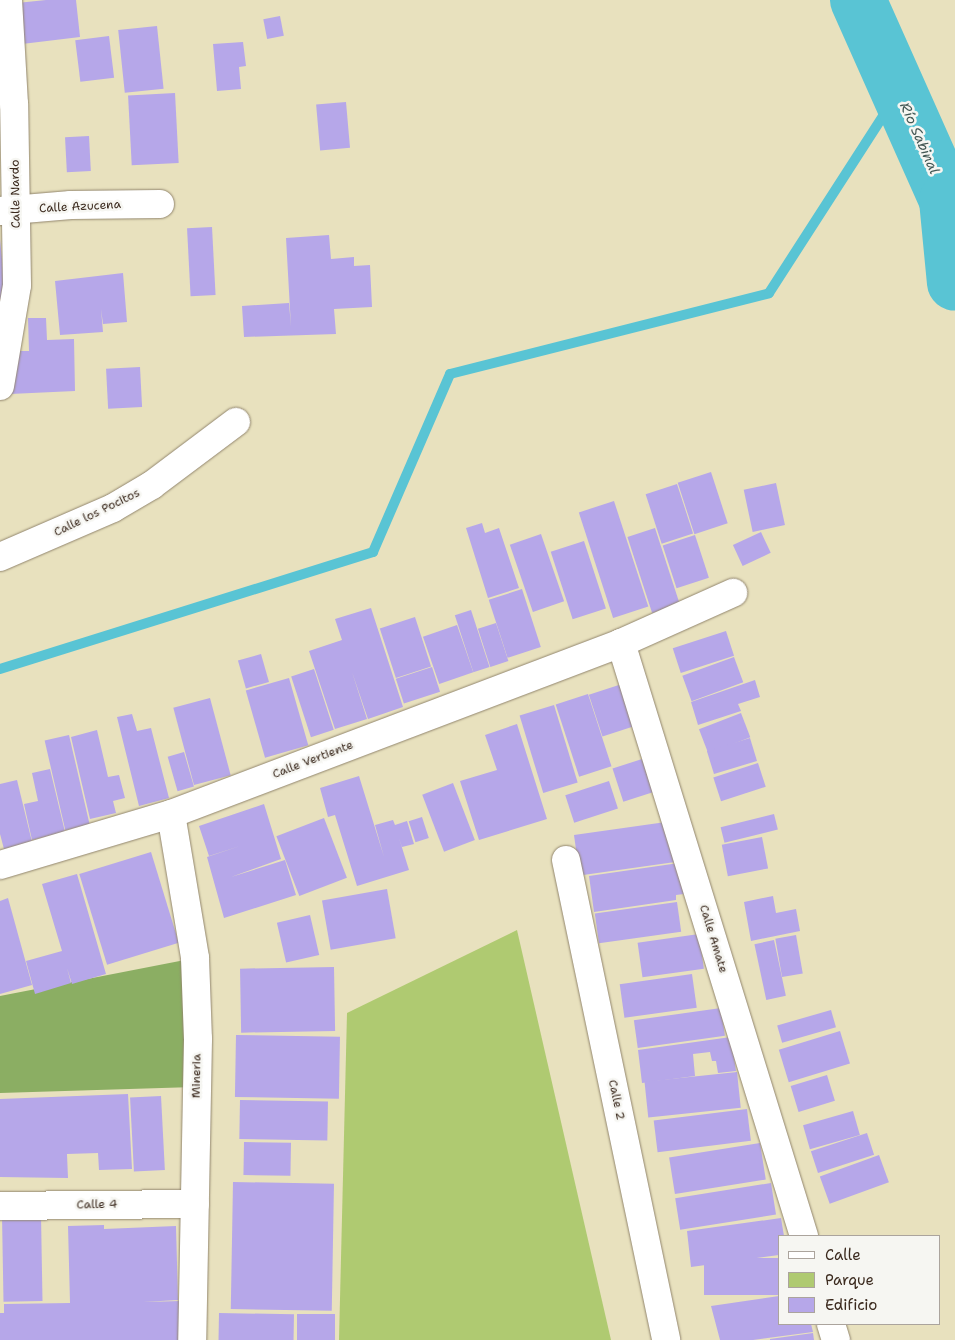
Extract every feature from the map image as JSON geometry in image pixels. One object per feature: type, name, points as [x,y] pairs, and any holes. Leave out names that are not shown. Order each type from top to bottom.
[{"type":"street","name":"Calle Nardo","points":[[0,386],[17,285],[8,211],[8,0]]},
{"type":"street","name":"Calle Azucena","points":[[8,211],[71,205],[160,204]]},
{"type":"street","name":"Calle los Pocitos","points":[[0,557],[113,508],[152,485],[236,422]]},
{"type":"street","name":"Calle Vertiente","points":[[0,865],[171,814],[621,642],[733,593]]},
{"type":"street","name":"Calle Amate","points":[[621,642],[804,1235]]},
{"type":"street","name":"Mineria","points":[[171,814],[195,958],[198,1039],[192,1340]]},
{"type":"street","name":"Calle 2","points":[[566,860],[666,1340]]},
{"type":"street","name":"Calle 4","points":[[0,1206],[195,1204]]},
{"type":"street","points":[[831,1325],[836,1340]]},
{"type":"green space","points":[[517,930],[611,1340],[339,1340],[347,1013]]},
{"type":"green space","points":[[190,959],[194,1087],[0,1093],[0,996]]},
{"type":"building","points":[[46,0],[76,0],[80,37],[22,44],[17,3]]},
{"type":"building","points":[[280,16],[284,36],[267,39],[263,19]]},
{"type":"building","points":[[157,26],[164,89],[125,93],[118,30]]},
{"type":"building","points":[[109,36],[114,78],[80,82],[75,40]]},
{"type":"building","points":[[243,42],[246,66],[239,67],[241,89],[217,91],[213,44]]},
{"type":"building","points":[[175,93],[179,163],[132,165],[128,95]]},
{"type":"building","points":[[346,102],[350,148],[320,150],[316,105]]},
{"type":"building","points":[[89,136],[91,171],[67,172],[65,137]]},
{"type":"building","points":[[212,227],[216,295],[191,296],[187,228]]},
{"type":"building","points":[[329,235],[331,259],[354,257],[354,266],[370,265],[372,307],[334,309],[336,334],[244,337],[242,306],[289,303],[291,327],[286,238]]},
{"type":"building","points":[[0,239],[6,299],[0,299]]},
{"type":"building","points":[[123,273],[127,322],[103,324],[101,309],[103,332],[60,335],[55,281]]},
{"type":"building","points":[[28,318],[46,318],[47,340],[74,339],[75,391],[10,394],[8,351],[29,351]]},
{"type":"building","points":[[140,367],[142,407],[108,409],[106,369]]},
{"type":"building","points":[[711,472],[728,523],[694,534],[678,483]]},
{"type":"building","points":[[776,483],[785,525],[753,532],[744,490]]},
{"type":"building","points":[[677,484],[693,533],[662,544],[646,494]]},
{"type":"building","points":[[614,501],[648,607],[613,618],[579,512]]},
{"type":"building","points":[[482,523],[485,533],[499,528],[519,588],[488,598],[466,528]]},
{"type":"building","points":[[655,528],[680,604],[652,613],[627,537]]},
{"type":"building","points":[[761,532],[771,553],[743,566],[733,545]]},
{"type":"building","points":[[541,534],[564,601],[533,612],[510,545]]},
{"type":"building","points":[[695,535],[709,578],[677,588],[663,546]]},
{"type":"building","points":[[584,541],[606,609],[573,619],[551,552]]},
{"type":"building","points":[[522,589],[541,647],[508,658],[489,600]]},
{"type":"building","points":[[371,608],[403,707],[368,719],[352,672],[367,719],[335,729],[309,651],[342,640],[335,619]]},
{"type":"building","points":[[471,610],[490,667],[473,672],[455,615]]},
{"type":"building","points":[[415,617],[431,666],[396,678],[380,628]]},
{"type":"building","points":[[496,623],[508,661],[490,667],[478,629]]},
{"type":"building","points":[[457,625],[473,672],[439,684],[423,637]]},
{"type":"building","points":[[726,631],[734,656],[681,673],[673,648]]},
{"type":"building","points":[[261,654],[269,682],[246,688],[238,661]]},
{"type":"building","points":[[734,657],[743,682],[692,701],[682,676]]},
{"type":"building","points":[[432,667],[440,692],[404,703],[396,679]]},
{"type":"building","points":[[314,669],[334,730],[311,737],[291,676]]},
{"type":"building","points":[[289,678],[308,745],[265,758],[246,690]]},
{"type":"building","points":[[755,680],[760,697],[738,704],[741,711],[698,725],[691,702]]},
{"type":"building","points":[[625,683],[639,725],[602,737],[589,695]]},
{"type":"building","points":[[588,694],[611,766],[579,777],[556,705]]},
{"type":"building","points":[[210,698],[231,775],[194,785],[173,708]]},
{"type":"building","points":[[554,705],[578,782],[543,793],[520,716]]},
{"type":"building","points":[[741,713],[750,737],[708,753],[699,729]]},
{"type":"building","points":[[132,714],[137,731],[151,728],[169,798],[139,806],[117,717]]},
{"type":"building","points":[[517,724],[547,819],[479,840],[460,781],[497,770],[485,735]]},
{"type":"building","points":[[97,730],[108,777],[119,775],[125,798],[113,801],[116,813],[90,819],[71,737]]},
{"type":"building","points":[[69,735],[90,825],[65,830],[45,741]]},
{"type":"building","points":[[750,738],[757,761],[714,774],[707,751]]},
{"type":"building","points":[[184,752],[194,787],[178,791],[168,757]]},
{"type":"building","points":[[642,759],[653,792],[623,802],[613,769]]},
{"type":"building","points":[[758,763],[766,787],[721,801],[713,778]]},
{"type":"building","points":[[50,769],[65,832],[32,840],[24,804],[38,801],[32,773]]},
{"type":"building","points":[[359,776],[384,857],[375,825],[393,820],[395,825],[407,821],[414,844],[402,847],[399,838],[409,870],[357,886],[335,815],[328,817],[320,788]]},
{"type":"building","points":[[17,780],[32,842],[4,849],[0,834],[0,784]]},
{"type":"building","points":[[609,781],[618,809],[574,823],[565,795]]},
{"type":"building","points":[[453,783],[475,840],[444,852],[422,795]]},
{"type":"building","points":[[264,804],[281,859],[231,877],[285,860],[296,895],[224,918],[207,857],[240,846],[209,856],[199,826]]},
{"type":"building","points":[[774,814],[778,830],[725,843],[721,827]]},
{"type":"building","points":[[422,817],[429,838],[415,842],[409,821]]},
{"type":"building","points":[[324,818],[347,878],[299,896],[276,836]]},
{"type":"building","points":[[673,821],[679,862],[580,876],[574,835]]},
{"type":"building","points":[[762,837],[768,868],[728,876],[722,845]]},
{"type":"building","points":[[151,852],[179,943],[107,965],[79,874]]},
{"type":"building","points":[[679,863],[684,894],[676,895],[676,900],[594,912],[589,876]]},
{"type":"building","points":[[77,874],[106,974],[72,984],[67,968],[71,983],[35,994],[26,961],[62,951],[42,884]]},
{"type":"building","points":[[387,889],[396,938],[331,950],[322,900]]},
{"type":"building","points":[[773,896],[776,913],[796,909],[800,931],[751,941],[744,902]]},
{"type":"building","points":[[8,898],[32,985],[0,994],[0,901]]},
{"type":"building","points":[[677,902],[681,932],[599,943],[595,914]]},
{"type":"building","points":[[310,915],[319,955],[286,963],[277,923]]},
{"type":"building","points":[[699,934],[704,969],[642,977],[638,943]]},
{"type":"building","points":[[796,935],[803,973],[782,977],[775,939]]},
{"type":"building","points":[[774,940],[786,996],[766,1000],[754,944]]},
{"type":"building","points":[[334,967],[335,1031],[241,1033],[240,969]]},
{"type":"building","points":[[692,974],[697,1008],[624,1018],[620,984]]},
{"type":"building","points":[[721,1008],[725,1036],[638,1048],[634,1020]]},
{"type":"building","points":[[831,1010],[836,1027],[782,1043],[777,1025]]},
{"type":"building","points":[[840,1031],[850,1064],[789,1082],[779,1050]]},
{"type":"building","points":[[236,1035],[340,1037],[339,1099],[235,1097]]},
{"type":"building","points":[[731,1037],[736,1071],[718,1073],[716,1061],[712,1061],[710,1052],[693,1054],[695,1076],[642,1083],[638,1050]]},
{"type":"building","points":[[737,1072],[741,1108],[648,1118],[645,1082]]},
{"type":"building","points":[[827,1075],[835,1101],[799,1112],[791,1086]]},
{"type":"building","points":[[128,1094],[132,1169],[99,1170],[98,1153],[67,1154],[68,1178],[0,1177],[0,1099]]},
{"type":"building","points":[[161,1096],[165,1170],[134,1172],[130,1098]]},
{"type":"building","points":[[240,1100],[328,1102],[327,1141],[239,1139]]},
{"type":"building","points":[[747,1109],[751,1141],[658,1152],[654,1120]]},
{"type":"building","points":[[853,1111],[860,1135],[810,1149],[803,1125]]},
{"type":"building","points":[[867,1133],[874,1155],[818,1173],[811,1151]]},
{"type":"building","points":[[244,1142],[291,1143],[290,1176],[243,1175]]},
{"type":"building","points":[[760,1143],[766,1180],[675,1194],[669,1157]]},
{"type":"building","points":[[879,1155],[889,1182],[830,1204],[820,1177]]},
{"type":"building","points":[[233,1182],[334,1184],[332,1311],[231,1309]]},
{"type":"building","points":[[771,1183],[776,1215],[680,1230],[675,1198]]},
{"type":"building","points":[[41,1215],[43,1301],[4,1302],[2,1216]]},
{"type":"building","points":[[781,1218],[784,1235],[778,1235],[778,1255],[691,1267],[687,1231]]},
{"type":"building","points":[[104,1225],[104,1229],[176,1226],[178,1300],[143,1302],[181,1301],[182,1340],[0,1340],[0,1313],[4,1313],[4,1304],[70,1303],[68,1226]]},
{"type":"building","points":[[704,1258],[778,1258],[778,1295],[704,1295]]},
{"type":"building","points":[[778,1296],[778,1325],[811,1325],[813,1332],[753,1340],[720,1340],[711,1306]]},
{"type":"building","points":[[219,1313],[294,1314],[294,1340],[219,1340]]},
{"type":"building","points":[[297,1314],[335,1314],[335,1340],[297,1340]]},
{"type":"building","points":[[813,1333],[814,1340],[770,1340],[770,1339]]},
{"type":"waterway","name":"Río Sabinal","points":[[858,0],[947,200],[955,283]]},
{"type":"waterway","points":[[0,669],[373,552],[450,374],[769,293],[899,91]]}]
